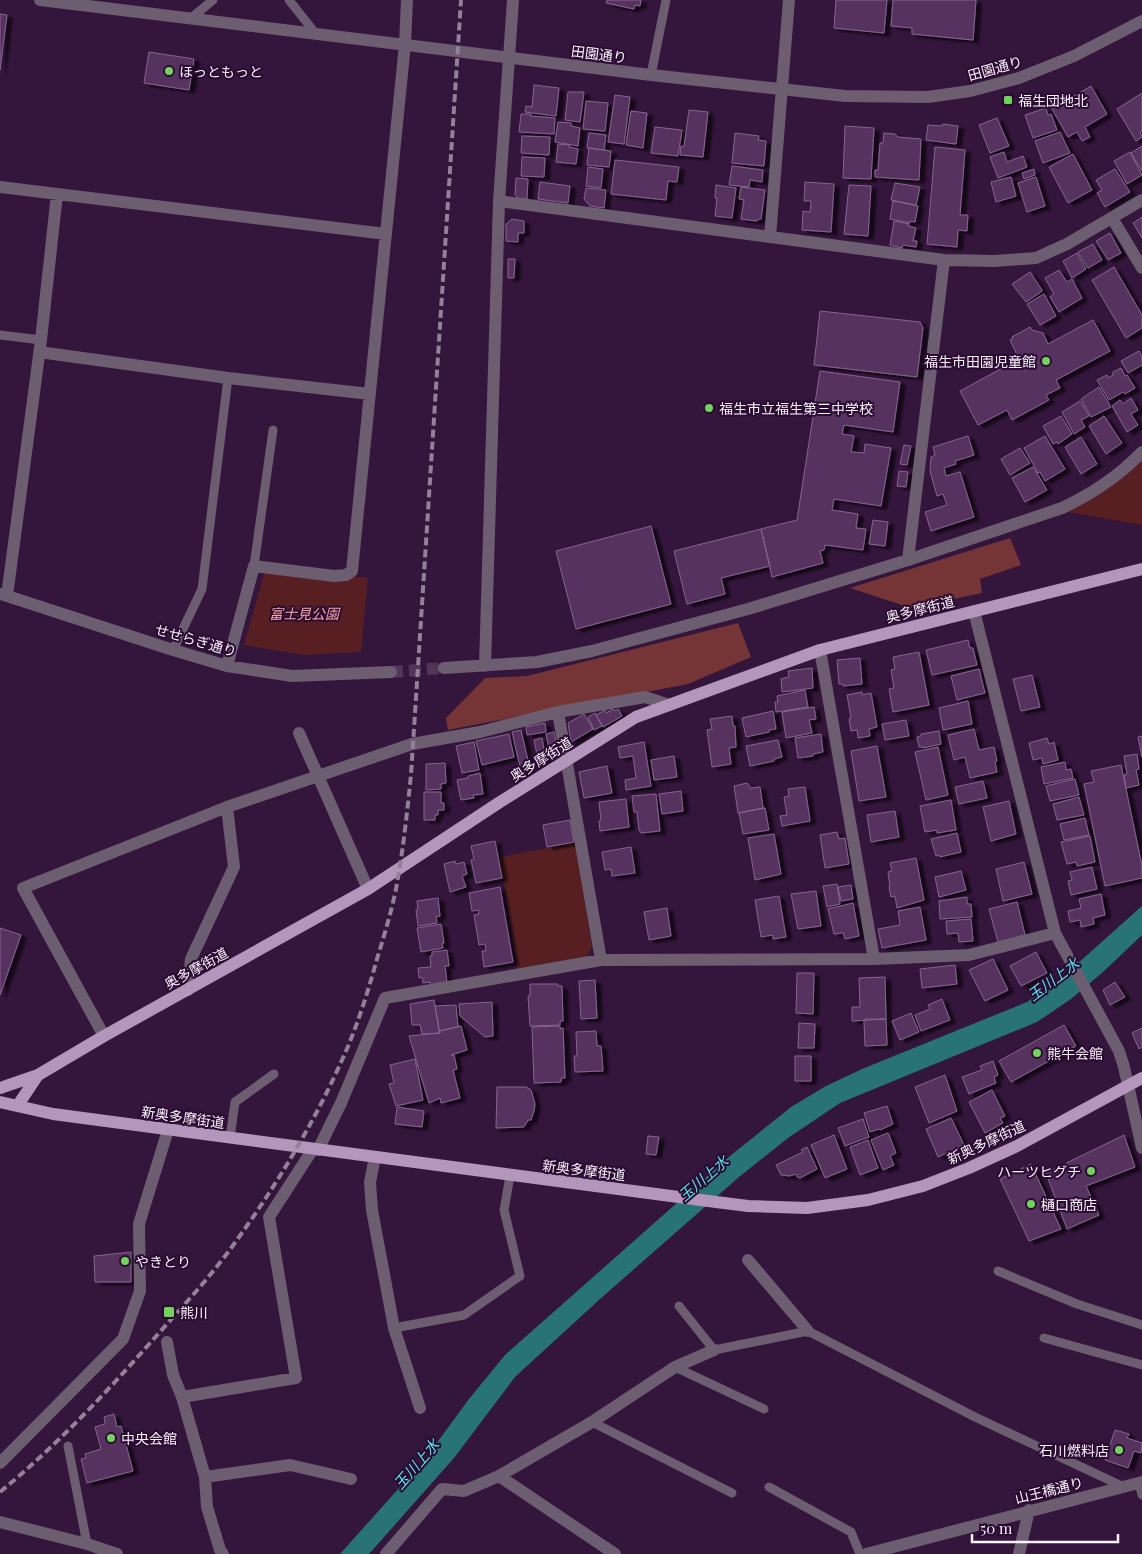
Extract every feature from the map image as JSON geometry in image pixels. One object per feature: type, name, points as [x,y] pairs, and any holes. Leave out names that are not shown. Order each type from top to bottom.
[{"type":"main road","name":"奥多摩街道","points":[[18,1105],[38,1075],[104,1036],[368,889],[500,802],[567,762],[636,717],[820,650],[1142,569]]},
{"type":"main road","points":[[0,1088],[38,1075]]},
{"type":"main road","name":"新奥多摩街道","points":[[0,1102],[53,1114],[375,1156],[510,1176],[758,1207],[807,1208],[868,1200],[923,1186],[1017,1146],[1142,1078]]},
{"type":"street","name":"田園通り","points":[[40,0],[87,3],[190,19],[651,75],[845,96],[928,96],[970,91],[1028,74],[1074,56],[1142,21]]},
{"type":"street","points":[[227,666],[254,566],[334,576],[346,575],[352,571],[386,234],[407,0]]},
{"type":"street","points":[[485,666],[499,201],[513,0]]},
{"type":"street","points":[[770,237],[789,0]]},
{"type":"street","points":[[0,187],[386,234]]},
{"type":"street","points":[[4,595],[40,346],[58,194]]},
{"type":"street","points":[[499,201],[944,260],[994,261],[1036,258],[1067,244],[1142,200]]},
{"type":"street","points":[[1112,218],[1142,268]]},
{"type":"street","points":[[908,560],[944,260]]},
{"type":"street","points":[[40,346],[228,378],[370,394]]},
{"type":"street","points":[[444,668],[537,662],[592,651],[748,609],[908,560],[1062,508],[1082,499],[1129,465],[1142,452]]},
{"type":"street","name":"せせらぎ通り","points":[[4,595],[227,666],[292,676],[391,672]]},
{"type":"street","points":[[974,611],[1056,934],[1119,1051],[1142,1148]]},
{"type":"street","points":[[820,650],[874,959]]},
{"type":"street","points":[[104,1036],[23,888],[227,807],[412,744],[480,732],[558,712],[645,697],[669,705]]},
{"type":"street","points":[[558,712],[602,960]]},
{"type":"street","points":[[299,733],[368,889]]},
{"type":"street","points":[[188,990],[191,959],[234,867],[227,807]]},
{"type":"street","points":[[182,1397],[296,1378],[269,1217],[316,1149],[341,1103],[385,998],[602,960],[874,959],[969,955],[1056,934]]},
{"type":"street","points":[[0,1463],[123,1339],[140,1291],[139,1224],[168,1130]]},
{"type":"street","points":[[375,1156],[370,1182],[372,1210],[394,1328],[420,1408]]},
{"type":"street","points":[[748,1260],[808,1331]]},
{"type":"street","points":[[166,1342],[205,1477],[207,1507],[223,1554]]},
{"type":"street","points":[[386,1554],[442,1490],[464,1491],[499,1476],[592,1422],[675,1367],[714,1350]]},
{"type":"street","points":[[205,1477],[290,1465],[351,1479]]},
{"type":"street","points":[[499,1476],[615,1554]]},
{"type":"street","name":"山王橋通り","points":[[866,1554],[1029,1510],[1124,1487],[1141,1487]]},
{"type":"street","points":[[1019,1554],[1029,1510]]},
{"type":"street","points":[[0,1522],[87,1544],[117,1554]]},
{"type":"lane","points":[[190,19],[213,0]]},
{"type":"lane","points":[[289,0],[316,34]]},
{"type":"lane","points":[[651,75],[666,0]]},
{"type":"lane","points":[[0,336],[40,346]]},
{"type":"lane","points":[[173,650],[202,589],[228,378]]},
{"type":"lane","points":[[254,566],[273,430]]},
{"type":"lane","points":[[230,1138],[235,1102],[274,1074]]},
{"type":"lane","points":[[394,1328],[464,1315],[520,1276],[504,1210],[510,1176]]},
{"type":"lane","points":[[998,1271],[1078,1304],[1142,1325]]},
{"type":"lane","points":[[679,1306],[714,1350],[808,1331],[974,1417],[1124,1487]]},
{"type":"lane","points":[[1044,1338],[1142,1365]]},
{"type":"lane","points":[[675,1367],[764,1408]]},
{"type":"lane","points":[[592,1422],[732,1493]]},
{"type":"lane","points":[[68,1446],[87,1544]]},
{"type":"lane","points":[[768,1487],[851,1532],[860,1554]]},
{"type":"green space","points":[[1142,453],[1142,525],[1068,512]]},
{"type":"green space","name":"富士見公園","points":[[266,567],[368,578],[361,652],[304,655],[244,645]]},
{"type":"green space","points":[[575,843],[592,946],[586,957],[518,973],[500,857]]},
{"type":"shaded area","points":[[1010,538],[1021,565],[980,579],[982,593],[911,608],[850,588]]},
{"type":"shaded area","points":[[738,623],[751,657],[688,684],[448,730],[446,718],[485,678],[527,676]]},
{"type":"shaded area","points":[[1142,906],[1142,935],[1071,999],[1037,1022],[840,1103],[788,1138],[739,1177],[600,1299],[515,1377],[454,1458],[369,1554],[340,1554],[425,1459],[469,1399],[505,1355],[730,1156],[791,1107],[826,1086],[862,1069],[1027,1002],[1058,981]]},
{"type":"building","points":[[607,0],[641,0],[640,6],[635,5],[634,9],[606,3]]},
{"type":"building","points":[[836,0],[887,0],[884,33],[834,28]]},
{"type":"building","points":[[893,0],[976,0],[973,40],[912,34],[912,28],[891,26]]},
{"type":"building","points":[[0,14],[7,15],[0,70]]},
{"type":"building","name":"ほっともっと","points":[[149,52],[194,59],[189,90],[144,83]]},
{"type":"building","points":[[534,85],[559,88],[556,116],[525,112],[526,106],[532,107]]},
{"type":"building","points":[[1091,86],[1107,114],[1085,127],[1090,137],[1082,141],[1077,132],[1068,137],[1052,109]]},
{"type":"building","points":[[568,92],[584,92],[580,122],[565,120]]},
{"type":"building","points":[[1142,93],[1142,131],[1140,132],[1142,137],[1136,141],[1117,109]]},
{"type":"building","points":[[615,95],[630,97],[624,144],[608,142]]},
{"type":"building","points":[[586,101],[608,103],[605,131],[583,129]]},
{"type":"building","points":[[1046,108],[1048,115],[1051,114],[1057,130],[1033,138],[1025,115]]},
{"type":"building","points":[[689,110],[708,112],[703,157],[680,155],[681,146],[684,147]]},
{"type":"building","points":[[631,111],[647,113],[643,148],[626,145]]},
{"type":"building","points":[[521,114],[555,118],[554,134],[519,132]]},
{"type":"building","points":[[997,118],[1009,146],[990,153],[979,125]]},
{"type":"building","points":[[558,122],[571,123],[571,126],[580,128],[578,146],[555,142]]},
{"type":"building","points":[[943,124],[958,126],[956,144],[926,140],[928,125],[942,126]]},
{"type":"building","points":[[845,126],[874,128],[871,179],[843,178]]},
{"type":"building","points":[[655,127],[682,130],[678,156],[651,153]]},
{"type":"building","points":[[1060,132],[1070,153],[1043,163],[1035,141]]},
{"type":"building","points":[[589,133],[606,135],[604,150],[587,148]]},
{"type":"building","points":[[735,133],[759,136],[758,140],[766,141],[764,166],[732,163]]},
{"type":"building","points":[[884,133],[895,134],[898,137],[921,139],[919,180],[875,177],[875,170],[878,170],[880,143],[883,143]]},
{"type":"building","points":[[522,136],[550,137],[549,155],[521,153]]},
{"type":"building","points":[[558,144],[569,145],[569,147],[578,149],[576,164],[556,162]]},
{"type":"building","points":[[1142,146],[1142,171],[1131,153]]},
{"type":"building","points":[[935,147],[965,150],[960,215],[968,215],[967,231],[958,230],[957,247],[927,244]]},
{"type":"building","points":[[589,148],[611,151],[609,167],[587,165]]},
{"type":"building","points":[[1004,152],[1007,162],[1023,156],[1027,167],[998,178],[990,157]]},
{"type":"building","points":[[1130,152],[1142,175],[1127,184],[1114,161]]},
{"type":"building","points":[[1073,154],[1092,190],[1068,203],[1049,167]]},
{"type":"building","points":[[522,157],[545,158],[544,177],[521,176]]},
{"type":"building","points":[[615,160],[679,167],[677,182],[668,181],[666,200],[611,194]]},
{"type":"building","points":[[732,166],[763,170],[762,182],[750,180],[749,187],[729,185]]},
{"type":"building","points":[[588,167],[603,169],[601,188],[586,186]]},
{"type":"building","points":[[1034,169],[1035,175],[1024,179],[1022,173]]},
{"type":"building","points":[[1115,169],[1130,192],[1105,207],[1097,193],[1102,190],[1096,180]]},
{"type":"building","points":[[1011,177],[1016,196],[996,202],[991,182]]},
{"type":"building","points":[[1036,177],[1045,206],[1027,212],[1018,183]]},
{"type":"building","points":[[516,178],[528,179],[527,199],[518,198],[515,195]]},
{"type":"building","points":[[540,182],[570,186],[568,203],[538,199]]},
{"type":"building","points":[[805,182],[834,184],[831,232],[802,230],[803,211],[810,212],[811,201],[804,201]]},
{"type":"building","points":[[895,183],[920,187],[916,205],[891,200]]},
{"type":"building","points":[[716,185],[736,188],[732,218],[715,216]]},
{"type":"building","points":[[849,185],[871,186],[868,236],[844,234]]},
{"type":"building","points":[[741,187],[765,190],[761,219],[757,221],[741,219],[744,200],[739,199]]},
{"type":"building","points":[[586,188],[606,190],[604,208],[590,206],[584,199]]},
{"type":"building","points":[[893,201],[918,206],[915,222],[910,221],[910,223],[890,219]]},
{"type":"building","points":[[1142,217],[1142,238],[1133,223]]},
{"type":"building","points":[[512,219],[524,221],[524,233],[518,233],[518,242],[506,241],[506,224]]},
{"type":"building","points":[[894,221],[909,224],[908,226],[916,228],[913,241],[917,241],[916,247],[903,245],[902,248],[890,245]]},
{"type":"building","points":[[1110,233],[1121,253],[1108,260],[1096,241]]},
{"type":"building","points":[[1093,244],[1102,260],[1088,268],[1078,252]]},
{"type":"building","points":[[1077,253],[1086,269],[1072,278],[1063,261]]},
{"type":"building","points":[[508,259],[515,259],[514,278],[508,278]]},
{"type":"building","points":[[1114,267],[1142,315],[1142,328],[1126,338],[1092,280]]},
{"type":"building","points":[[1059,270],[1067,282],[1072,279],[1082,298],[1059,312],[1050,297],[1054,294],[1045,278]]},
{"type":"building","points":[[1030,272],[1042,290],[1026,302],[1012,284]]},
{"type":"building","points":[[1044,294],[1056,316],[1040,325],[1027,304]]},
{"type":"building","points":[[820,311],[920,322],[923,328],[917,377],[814,365]]},
{"type":"building","points":[[1093,320],[1110,351],[1056,380],[1060,388],[1046,395],[1049,400],[1012,420],[1007,410],[978,425],[960,391],[1019,359],[1010,340],[1013,339],[1012,337],[1030,327],[1032,330],[1043,333],[1048,344]]},
{"type":"building","points":[[1139,351],[1142,356],[1142,365],[1128,373],[1121,361]]},
{"type":"building","points":[[1121,368],[1135,388],[1109,400],[1097,380],[1107,375],[1108,378],[1113,375],[1113,372]]},
{"type":"building","points":[[820,371],[900,382],[893,432],[844,425],[842,434],[854,436],[851,452],[864,453],[865,444],[891,448],[881,506],[834,499],[832,510],[858,514],[856,528],[866,529],[863,550],[825,545],[824,550],[820,551],[823,563],[772,577],[761,529],[797,520]]},
{"type":"building","points":[[1099,387],[1111,407],[1091,417],[1081,399]]},
{"type":"building","points":[[1131,398],[1138,410],[1131,414],[1138,425],[1127,432],[1112,406],[1120,400],[1123,404]]},
{"type":"building","points":[[1080,401],[1089,416],[1081,420],[1085,427],[1074,434],[1062,412]]},
{"type":"building","points":[[1061,416],[1072,434],[1058,444],[1057,442],[1053,444],[1043,426]]},
{"type":"building","points":[[1104,416],[1122,443],[1106,454],[1089,426]]},
{"type":"building","points":[[968,436],[974,455],[955,461],[956,464],[944,468],[946,476],[960,472],[974,517],[931,531],[925,512],[947,505],[943,494],[937,496],[930,471],[931,457],[935,455],[933,447]]},
{"type":"building","points":[[1045,436],[1065,469],[1045,481],[1040,472],[1038,473],[1024,448]]},
{"type":"building","points":[[1081,437],[1097,464],[1081,474],[1065,447]]},
{"type":"building","points":[[904,445],[911,446],[907,465],[900,464]]},
{"type":"building","points":[[1020,448],[1030,463],[1010,475],[1001,459]]},
{"type":"building","points":[[1033,467],[1047,490],[1025,502],[1012,478]]},
{"type":"building","points":[[899,471],[908,472],[906,487],[897,486]]},
{"type":"building","points":[[873,520],[888,522],[885,546],[869,544]]},
{"type":"building","points":[[651,526],[671,604],[576,629],[556,551]]},
{"type":"building","points":[[761,529],[770,566],[721,578],[725,594],[687,604],[674,551]]},
{"type":"building","points":[[968,640],[970,648],[973,648],[977,665],[932,675],[926,650]]},
{"type":"building","points":[[919,652],[929,705],[893,712],[889,689],[894,688],[891,670],[895,669],[893,657]]},
{"type":"building","points":[[860,658],[862,684],[843,686],[843,684],[839,684],[837,660]]},
{"type":"building","points":[[812,668],[813,688],[782,692],[781,679],[789,677],[788,671]]},
{"type":"building","points":[[979,669],[985,693],[957,700],[951,676]]},
{"type":"building","points":[[1032,675],[1040,707],[1021,711],[1013,679]]},
{"type":"building","points":[[805,690],[808,707],[776,712],[775,702],[778,702],[777,696]]},
{"type":"building","points":[[862,692],[862,695],[871,693],[877,727],[869,729],[870,736],[858,738],[857,730],[851,731],[847,695]]},
{"type":"building","points":[[968,701],[972,724],[943,730],[939,708]]},
{"type":"building","points":[[814,707],[816,719],[809,720],[812,733],[786,738],[782,712]]},
{"type":"building","points":[[613,709],[615,711],[618,709],[622,716],[603,727],[596,715],[605,710],[606,713]]},
{"type":"building","points":[[773,711],[776,729],[746,737],[742,718]]},
{"type":"building","points":[[595,713],[602,726],[594,730],[588,717]]},
{"type":"building","points":[[584,714],[593,729],[571,742],[568,723]]},
{"type":"building","points":[[732,716],[733,726],[735,726],[736,747],[729,748],[731,764],[712,767],[707,730],[712,729],[710,719]]},
{"type":"building","points":[[906,720],[909,736],[885,740],[882,724]]},
{"type":"building","points":[[545,723],[546,732],[527,735],[526,727]]},
{"type":"building","points":[[974,729],[979,750],[994,747],[997,772],[970,778],[965,757],[954,760],[948,735]]},
{"type":"building","points":[[521,730],[530,769],[521,771],[512,732]]},
{"type":"building","points":[[939,731],[941,744],[923,748],[919,747],[917,737],[921,736],[921,734]]},
{"type":"building","points":[[554,732],[558,752],[550,754],[546,734]]},
{"type":"building","points":[[509,734],[514,757],[482,765],[476,741]]},
{"type":"building","points":[[821,734],[823,752],[813,754],[813,756],[798,758],[795,738]]},
{"type":"building","points":[[1142,736],[1142,757],[1138,737]]},
{"type":"building","points":[[542,738],[546,759],[538,760],[534,740]]},
{"type":"building","points":[[1047,738],[1049,744],[1054,742],[1058,760],[1043,764],[1042,758],[1033,760],[1029,743]]},
{"type":"building","points":[[778,740],[782,757],[774,759],[774,761],[750,766],[746,746]]},
{"type":"building","points":[[474,742],[479,770],[462,773],[456,746]]},
{"type":"building","points":[[644,742],[651,786],[626,790],[625,780],[636,778],[633,756],[620,758],[618,747]]},
{"type":"building","points":[[877,746],[886,797],[859,801],[851,751]]},
{"type":"building","points":[[938,747],[948,795],[926,800],[915,752]]},
{"type":"building","points":[[1137,754],[1139,769],[1136,770],[1139,785],[1126,788],[1124,775],[1127,774],[1124,756]]},
{"type":"building","points":[[674,756],[677,777],[654,780],[651,760]]},
{"type":"building","points":[[1065,762],[1066,770],[1071,769],[1073,778],[1044,784],[1041,767]]},
{"type":"building","points":[[445,763],[446,783],[441,784],[441,789],[426,790],[426,764]]},
{"type":"building","points":[[1121,765],[1142,866],[1142,878],[1105,886],[1084,784],[1094,782],[1091,771]]},
{"type":"building","points":[[607,766],[612,793],[584,798],[579,772]]},
{"type":"building","points":[[480,773],[483,794],[473,795],[474,798],[461,800],[457,780]]},
{"type":"building","points":[[1075,779],[1079,795],[1050,801],[1046,786]]},
{"type":"building","points":[[983,781],[987,798],[959,804],[955,787]]},
{"type":"building","points":[[747,783],[751,788],[760,787],[763,808],[738,813],[734,786]]},
{"type":"building","points":[[805,787],[810,821],[782,826],[780,816],[787,815],[784,797],[789,796],[788,789]]},
{"type":"building","points":[[681,791],[683,811],[662,814],[659,794]]},
{"type":"building","points":[[424,792],[441,792],[441,803],[444,803],[444,810],[438,810],[435,820],[424,820]]},
{"type":"building","points":[[656,794],[660,831],[641,833],[637,812],[634,812],[632,796]]},
{"type":"building","points":[[1079,797],[1084,815],[1057,820],[1053,804]]},
{"type":"building","points":[[626,799],[629,827],[600,831],[599,802]]},
{"type":"building","points":[[951,800],[956,830],[937,833],[937,830],[925,832],[920,806]]},
{"type":"building","points":[[1009,801],[1016,834],[991,841],[983,807]]},
{"type":"building","points":[[765,808],[769,830],[743,834],[739,813]]},
{"type":"building","points":[[895,811],[899,837],[871,842],[867,815]]},
{"type":"building","points":[[1085,818],[1089,835],[1064,840],[1060,824]]},
{"type":"building","points":[[570,820],[574,842],[547,847],[543,825]]},
{"type":"building","points":[[837,832],[839,839],[845,838],[849,864],[825,868],[820,835]]},
{"type":"building","points":[[957,833],[961,852],[940,857],[939,855],[936,856],[931,839]]},
{"type":"building","points":[[774,834],[781,874],[755,880],[748,838]]},
{"type":"building","points":[[1090,836],[1095,862],[1077,866],[1076,862],[1067,864],[1061,842]]},
{"type":"building","points":[[495,841],[502,878],[476,883],[471,860],[474,859],[471,846]]},
{"type":"building","points":[[631,847],[635,873],[612,876],[611,869],[605,870],[602,852]]},
{"type":"building","points":[[916,858],[924,900],[897,908],[895,896],[891,897],[889,887],[888,872],[892,871],[890,863]]},
{"type":"building","points":[[455,861],[456,864],[464,862],[467,874],[462,876],[466,887],[450,892],[444,864]]},
{"type":"building","points":[[1024,862],[1032,894],[1003,901],[996,869]]},
{"type":"building","points":[[1092,867],[1097,889],[1071,895],[1068,881],[1072,880],[1070,872]]},
{"type":"building","points":[[961,871],[966,890],[939,897],[935,877]]},
{"type":"building","points":[[837,884],[840,904],[827,907],[823,886]]},
{"type":"building","points":[[851,885],[853,899],[841,901],[838,887]]},
{"type":"building","points":[[500,887],[513,962],[484,967],[482,951],[486,951],[485,944],[479,945],[474,915],[479,914],[478,910],[472,911],[469,893]]},
{"type":"building","points":[[816,891],[821,926],[798,929],[791,894]]},
{"type":"building","points":[[1101,894],[1105,915],[1093,918],[1094,924],[1081,927],[1080,920],[1070,922],[1068,911],[1081,908],[1079,899]]},
{"type":"building","points":[[779,896],[786,937],[773,939],[773,935],[761,937],[755,900]]},
{"type":"building","points":[[967,897],[967,904],[971,904],[972,917],[940,919],[939,901]]},
{"type":"building","points":[[438,898],[440,916],[436,917],[437,923],[418,926],[417,901]]},
{"type":"building","points":[[1017,902],[1025,935],[998,942],[989,909]]},
{"type":"building","points":[[853,903],[859,936],[845,939],[843,933],[834,934],[828,909]]},
{"type":"building","points":[[920,907],[926,940],[882,948],[878,929],[900,925],[898,911]]},
{"type":"building","points":[[667,908],[671,936],[649,940],[644,912]]},
{"type":"building","points":[[971,919],[973,941],[959,942],[958,933],[947,934],[946,921]]},
{"type":"building","points":[[441,924],[443,948],[421,952],[417,928]]},
{"type":"building","points":[[0,928],[21,935],[0,995]]},
{"type":"building","points":[[447,950],[449,966],[445,966],[447,983],[430,985],[430,982],[423,983],[422,977],[419,978],[418,968],[431,967],[430,956],[432,956],[432,952]]},
{"type":"building","points":[[1036,952],[1047,973],[1021,986],[1010,966]]},
{"type":"building","points":[[993,959],[1008,990],[985,1001],[969,970]]},
{"type":"building","points":[[955,965],[957,984],[922,988],[920,969]]},
{"type":"building","points":[[797,973],[814,973],[813,1014],[796,1013]]},
{"type":"building","points":[[885,977],[886,1019],[852,1021],[852,1007],[860,1007],[859,978]]},
{"type":"building","points":[[595,980],[597,1018],[581,1019],[579,981]]},
{"type":"building","points":[[1115,982],[1125,997],[1110,1005],[1103,990]]},
{"type":"building","points":[[530,984],[558,984],[558,986],[562,986],[563,1021],[560,1021],[560,1025],[530,1026],[528,996],[530,996]]},
{"type":"building","points":[[942,999],[950,1020],[921,1031],[915,1015],[930,1009],[928,1005]]},
{"type":"building","points":[[434,1000],[440,1033],[422,1034],[420,1025],[412,1025],[410,1004]]},
{"type":"building","points":[[492,1002],[493,1036],[485,1037],[460,1016],[459,1004]]},
{"type":"building","points":[[456,1005],[458,1027],[439,1031],[435,1006]]},
{"type":"building","points":[[911,1013],[919,1032],[900,1040],[892,1021]]},
{"type":"building","points":[[865,1019],[886,1019],[887,1045],[865,1046]]},
{"type":"building","points":[[799,1023],[815,1024],[814,1048],[798,1048]]},
{"type":"building","name":"熊牛会館","points":[[1064,1025],[1076,1046],[1011,1082],[999,1061]]},
{"type":"building","points":[[461,1026],[467,1050],[451,1055],[454,1055],[457,1069],[453,1070],[460,1098],[441,1103],[440,1098],[429,1103],[409,1036],[440,1033],[439,1031]]},
{"type":"building","points":[[560,1026],[560,1029],[563,1028],[565,1078],[561,1078],[561,1082],[534,1083],[532,1027]]},
{"type":"building","points":[[1142,1028],[1142,1047],[1139,1049],[1132,1033]]},
{"type":"building","points":[[596,1031],[597,1046],[601,1046],[603,1071],[575,1072],[574,1056],[577,1056],[576,1032]]},
{"type":"building","points":[[795,1056],[811,1056],[811,1081],[795,1081]]},
{"type":"building","points":[[415,1059],[423,1100],[396,1106],[389,1084],[394,1083],[390,1065]]},
{"type":"building","points":[[993,1061],[998,1075],[994,1077],[996,1083],[969,1094],[962,1077],[982,1070],[980,1066]]},
{"type":"building","points":[[945,1075],[957,1111],[929,1123],[915,1087]]},
{"type":"building","points":[[497,1087],[526,1087],[531,1090],[535,1104],[534,1111],[531,1120],[528,1120],[524,1127],[496,1128]]},
{"type":"building","points":[[992,1090],[1005,1116],[1000,1118],[1003,1123],[985,1133],[969,1102]]},
{"type":"building","points":[[887,1106],[893,1124],[870,1132],[864,1113]]},
{"type":"building","points":[[397,1107],[424,1111],[422,1127],[395,1124]]},
{"type":"building","points":[[951,1118],[964,1145],[938,1157],[926,1129]]},
{"type":"building","points":[[863,1119],[869,1137],[845,1146],[838,1128]]},
{"type":"building","points":[[888,1133],[896,1153],[890,1156],[894,1165],[883,1170],[871,1140]]},
{"type":"building","points":[[834,1135],[847,1169],[825,1178],[811,1145]]},
{"type":"building","points":[[1124,1135],[1135,1167],[1086,1186],[1099,1215],[1067,1229],[1046,1173]]},
{"type":"building","points":[[648,1136],[659,1137],[656,1155],[646,1154]]},
{"type":"building","points":[[868,1140],[878,1168],[860,1175],[850,1147]]},
{"type":"building","points":[[807,1147],[817,1169],[800,1178],[796,1174],[790,1176],[781,1175],[776,1165],[803,1152],[801,1150]]},
{"type":"building","name":"樋口商店","points":[[1031,1164],[1061,1229],[1029,1241],[1000,1179]]},
{"type":"building","points":[[131,1252],[131,1282],[95,1282],[94,1256]]},
{"type":"building","name":"中央会館","points":[[114,1414],[117,1427],[121,1426],[133,1471],[87,1483],[81,1459],[86,1458],[85,1454],[101,1449],[95,1427],[105,1424],[104,1417]]},
{"type":"building","points":[[1115,1430],[1129,1434],[1127,1438],[1142,1443],[1141,1453],[1134,1451],[1128,1468],[1105,1460]]},
{"type":"tunnel","points":[[391,672],[444,668]]},
{"type":"railway","points":[[0,1492],[60,1439],[97,1401],[194,1294],[234,1244],[267,1197],[325,1096],[349,1044],[368,992],[396,889],[411,775],[461,0]]},
{"type":"place","name":"ほっともっと","points":[[169,71]]},
{"type":"place","name":"福生団地北","points":[[1008,100]]},
{"type":"place","name":"福生市田園児童館","points":[[1046,361]]},
{"type":"place","name":"福生市立福生第三中学校","points":[[709,408]]},
{"type":"place","name":"熊牛会館","points":[[1037,1053]]},
{"type":"place","name":"ハーツヒグチ","points":[[1091,1171]]},
{"type":"place","name":"樋口商店","points":[[1031,1204]]},
{"type":"place","name":"やきとり","points":[[125,1261]]},
{"type":"place","name":"熊川","points":[[169,1312]]},
{"type":"place","name":"中央会館","points":[[111,1438]]},
{"type":"place","name":"石川燃料店","points":[[1119,1450]]},
{"type":"water label","name":"玉川上水","points":[[1053,979]]},
{"type":"water label","name":"玉川上水","points":[[703,1178]]},
{"type":"water label","name":"玉川上水","points":[[416,1464]]}]
